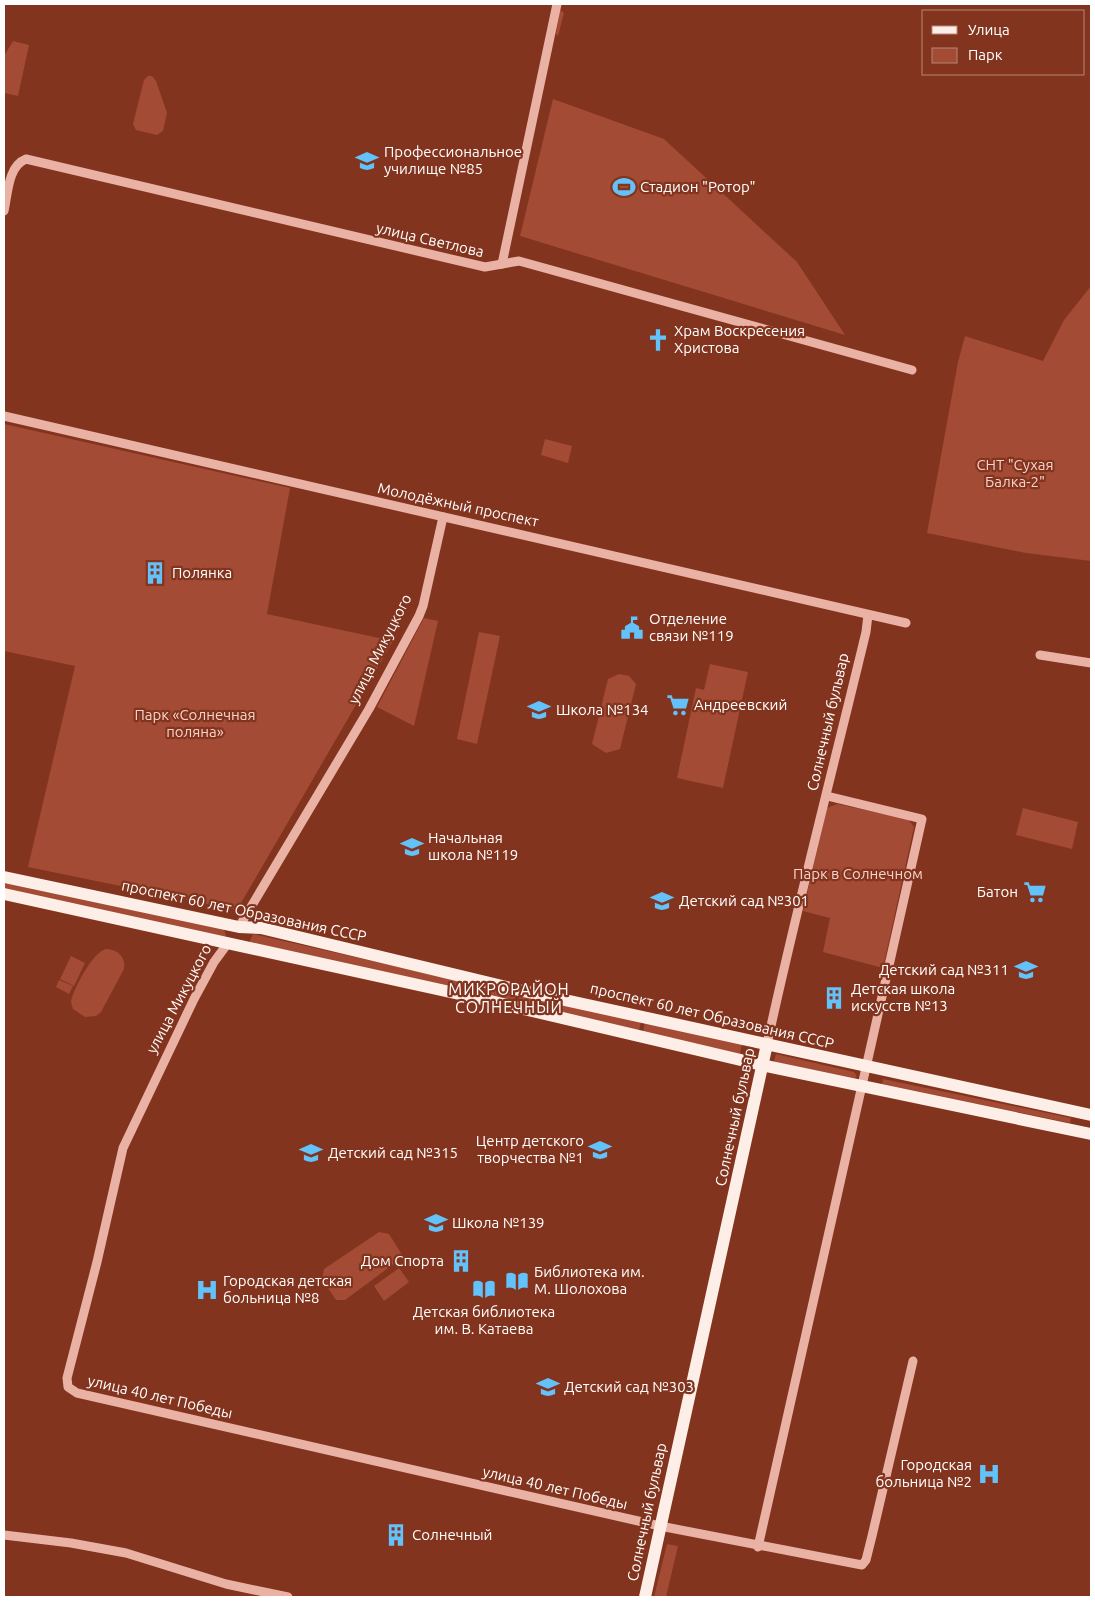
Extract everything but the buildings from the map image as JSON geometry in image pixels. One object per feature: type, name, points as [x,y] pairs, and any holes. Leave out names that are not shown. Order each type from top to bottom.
[{"type":"main road","name":"проспект 60 лет Образования СССР","points":[[4,876],[239,927],[261,928],[478,980],[1087,1115]]},
{"type":"main road","points":[[4,894],[473,997],[762,1065],[1091,1134]]},
{"type":"main road","name":"улица Микуцкого","points":[[228,943],[239,927]]},
{"type":"main road","points":[[473,997],[478,980]]},
{"type":"main road","name":"Солнечный бульвар","points":[[645,1597],[767,1044]]},
{"type":"main road","points":[[1076,1130],[1087,1115]]},
{"type":"street","points":[[502,264],[557,4]]},
{"type":"street","name":"улица Светлова","points":[[4,211],[14,169],[18,162],[26,159],[485,268],[519,261],[912,370]]},
{"type":"street","name":"Молодёжный проспект","points":[[4,416],[906,623]]},
{"type":"street","name":"улица Микуцкого","points":[[239,927],[369,709],[419,616],[423,606],[442,517]]},
{"type":"street","name":"Солнечный бульвар","points":[[767,1044],[866,632],[868,615]]},
{"type":"street","points":[[1040,655],[1060,656],[1091,663]]},
{"type":"street","points":[[758,1547],[922,819],[827,796]]},
{"type":"street","name":"улица Микуцкого","points":[[68,1387],[67,1378],[97,1262],[123,1148],[194,999],[214,962],[228,943]]},
{"type":"street","name":"улица 40 лет Победы","points":[[68,1387],[77,1392],[660,1526],[758,1547],[862,1565],[866,1560],[913,1361]]},
{"type":"street","points":[[4,1535],[71,1543],[126,1553],[226,1584],[288,1597]]},
{"type":"green space","points":[[560,10],[564,13],[558,36],[556,34]]},
{"type":"green space","points":[[13,41],[29,45],[18,96],[4,93],[4,56]]},
{"type":"green space","points":[[148,76],[152,76],[156,81],[167,113],[163,131],[157,135],[136,130],[133,124],[144,80]]},
{"type":"green space","name":"Стадион \"Ротор\"","points":[[553,99],[664,139],[797,262],[845,335],[520,236]]},
{"type":"green space","name":"СНТ \"Сухая Балка-2\"","points":[[1091,286],[1091,561],[1026,553],[927,533],[958,362],[965,336],[1043,361],[1064,320]]},
{"type":"green space","name":"Парк «Солнечная поляна»","points":[[4,424],[290,488],[267,614],[393,641],[237,910],[28,867],[75,666],[4,651]]},
{"type":"green space","points":[[545,439],[572,446],[568,463],[541,455]]},
{"type":"green space","points":[[424,618],[438,621],[414,726],[377,707]]},
{"type":"green space","points":[[479,632],[500,636],[477,744],[457,739]]},
{"type":"green space","points":[[710,664],[748,672],[723,788],[677,778],[696,688],[704,690]]},
{"type":"green space","points":[[619,674],[629,676],[636,684],[620,749],[606,753],[592,744],[608,679]]},
{"type":"green space","name":"Парк в Солнечном","points":[[837,804],[908,819],[914,827],[883,968],[823,952],[830,918],[803,911],[827,808]]},
{"type":"green space","points":[[1023,808],[1078,822],[1072,849],[1016,835]]},
{"type":"green space","points":[[4,883],[224,929],[226,936],[223,937],[4,889]]},
{"type":"green space","points":[[253,934],[465,982],[470,987],[466,990],[249,943]]},
{"type":"green space","points":[[107,949],[115,951],[120,955],[124,961],[124,969],[101,1012],[96,1016],[85,1017],[73,1009],[71,999],[81,977],[91,962],[97,955]]},
{"type":"green space","points":[[71,956],[85,963],[74,986],[60,979]]},
{"type":"green space","points":[[59,980],[73,986],[69,994],[56,987]]},
{"type":"green space","points":[[485,988],[516,994],[514,1002],[487,995],[483,991]]},
{"type":"green space","points":[[520,995],[641,1021],[639,1031],[518,1002]]},
{"type":"green space","points":[[645,1021],[742,1043],[740,1054],[643,1032]]},
{"type":"green space","points":[[776,1054],[854,1072],[857,1076],[855,1078],[777,1063],[774,1061]]},
{"type":"green space","points":[[883,1079],[1071,1118],[1070,1123],[882,1084]]},
{"type":"green space","points":[[379,1232],[389,1234],[401,1253],[399,1260],[345,1300],[336,1300],[322,1279],[324,1269]]},
{"type":"green space","points":[[399,1268],[409,1282],[384,1301],[374,1286]]},
{"type":"green space","points":[[667,1544],[678,1546],[666,1597],[654,1597]]},
{"type":"place","name":"Профессиональное училище №85","points":[[367,161]]},
{"type":"place","name":"Стадион \"Ротор\"","points":[[624,187]]},
{"type":"place","name":"Храм Воскресения Христова","points":[[658,340]]},
{"type":"place","name":"Полянка","points":[[155,573]]},
{"type":"place","name":"Отделение связи №119","points":[[632,628]]},
{"type":"place","name":"Андреевский","points":[[678,705]]},
{"type":"place","name":"Школа №134","points":[[539,710]]},
{"type":"place","name":"Начальная школа №119","points":[[412,847]]},
{"type":"place","name":"Батон","points":[[1035,892]]},
{"type":"place","name":"Детский сад №301","points":[[662,901]]},
{"type":"place","name":"Детский сад №311","points":[[1026,970]]},
{"type":"place","name":"Детская школа искусств №13","points":[[834,998]]},
{"type":"place","name":"Центр детского творчества №1","points":[[600,1150]]},
{"type":"place","name":"Детский сад №315","points":[[311,1153]]},
{"type":"place","name":"Школа №139","points":[[436,1223]]},
{"type":"place","name":"Дом Спорта","points":[[461,1261]]},
{"type":"place","name":"Библиотека им. М. Шолохова","points":[[517,1281]]},
{"type":"place","name":"Детская библиотека им. В. Катаева","points":[[484,1289]]},
{"type":"place","name":"Городская детская больница №8","points":[[207,1290]]},
{"type":"place","name":"Детский сад №303","points":[[548,1387]]},
{"type":"place","name":"Городская больница №2","points":[[989,1474]]},
{"type":"place","name":"Солнечный","points":[[396,1535]]},
{"type":"district","name":"МИКРОРАЙОН СОЛНЕЧНЫЙ","points":[[509,998]]}]
